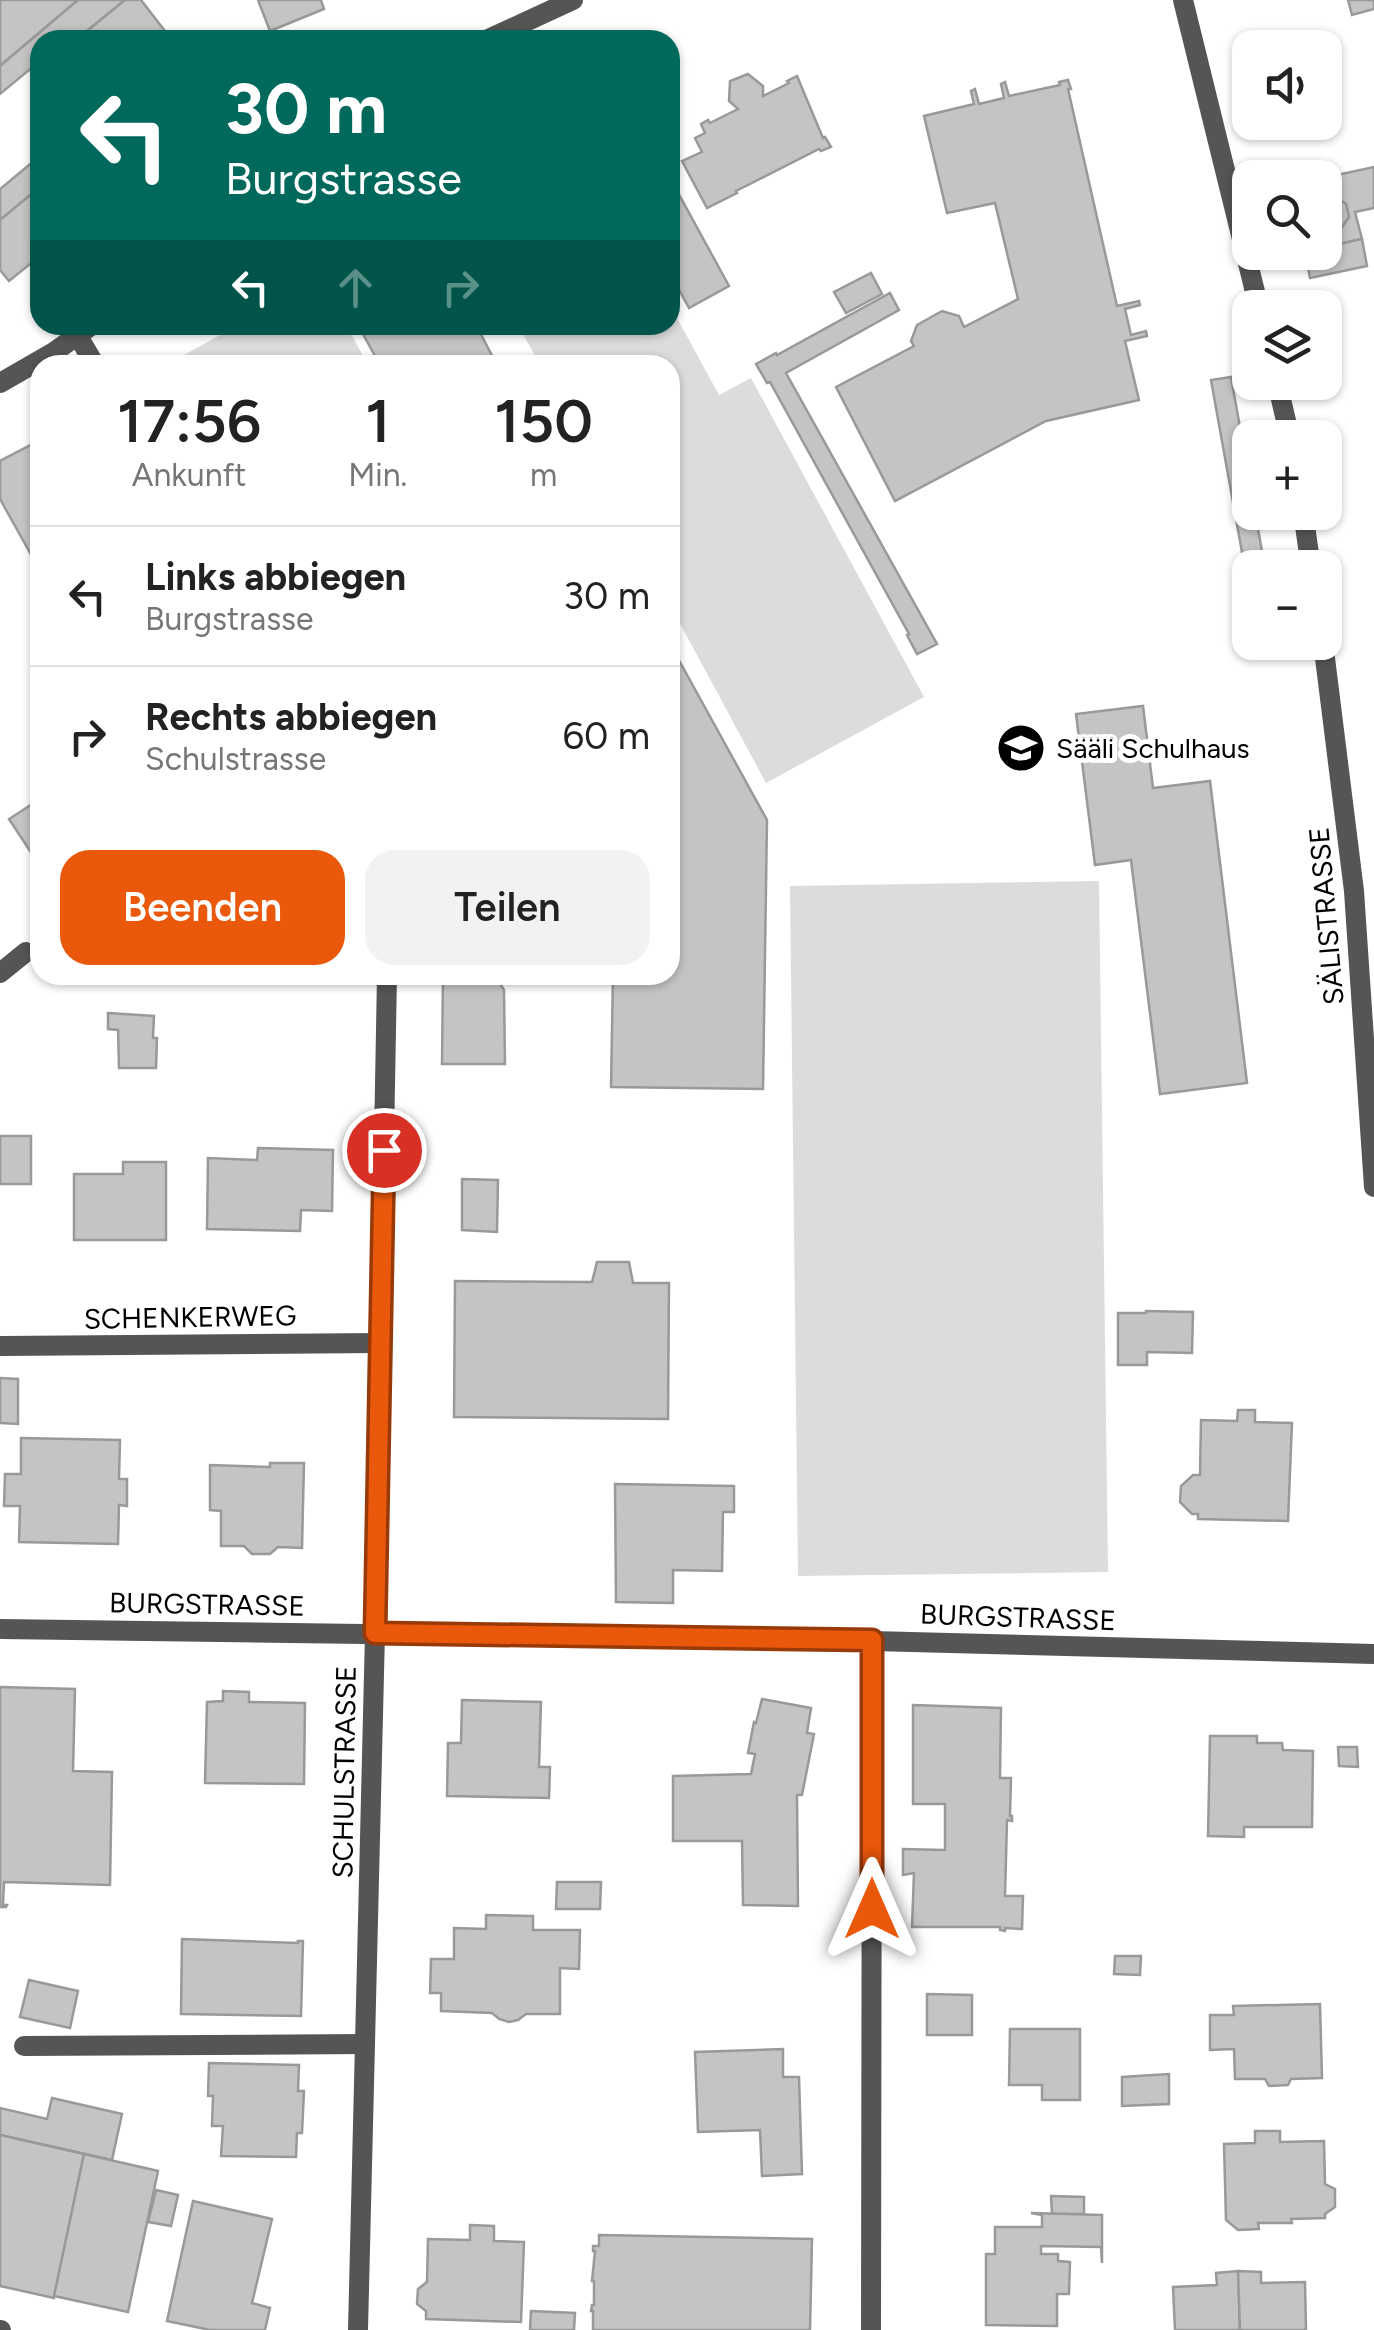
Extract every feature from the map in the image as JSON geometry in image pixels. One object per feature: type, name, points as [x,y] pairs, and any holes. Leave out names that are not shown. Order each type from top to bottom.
[{"type":"street","points":[[508,30],[573,0]]},
{"type":"street","points":[[1184,0],[1255,290]]},
{"type":"street","points":[[46,355],[78,335]]},
{"type":"street","points":[[0,383],[30,365]]},
{"type":"street","name":"SÄLISTRASSE","points":[[1325,660],[1354,892],[1374,1187]]},
{"type":"street","points":[[0,973],[26,952]]},
{"type":"street","name":"SCHULSTRASSE","points":[[358,2330],[387,985]]},
{"type":"street","name":"SCHENKERWEG","points":[[0,1346],[380,1343]]},
{"type":"street","name":"BURGSTRASSE","points":[[0,1629],[872,1640],[1374,1654]]},
{"type":"street","points":[[871,2330],[872,1640]]},
{"type":"street","points":[[24,2046],[365,2044]]},
{"type":"shaded area","points":[[680,323],[719,395],[751,378],[924,697],[766,783],[680,624],[680,355],[534,355],[524,335],[680,335]]},
{"type":"shaded area","points":[[220,335],[352,335],[362,355],[184,355]]},
{"type":"shaded area","points":[[1099,881],[1108,1572],[798,1576],[790,886]]},
{"type":"building","points":[[0,0],[78,0],[43,30],[30,30],[30,41],[0,66]]},
{"type":"building","points":[[78,0],[125,0],[88,30],[43,30]]},
{"type":"building","points":[[125,0],[141,0],[164,30],[88,30]]},
{"type":"building","points":[[258,0],[321,0],[324,9],[270,30]]},
{"type":"building","points":[[1348,0],[1374,0],[1374,9],[1352,15]]},
{"type":"building","points":[[30,41],[30,69],[0,94],[0,66]]},
{"type":"building","points":[[748,74],[763,86],[763,96],[797,76],[823,138],[831,147],[819,149],[707,208],[682,161],[702,152],[695,138],[705,133],[701,124],[738,109],[729,101],[730,81]]},
{"type":"building","points":[[1068,80],[1117,306],[1139,301],[1140,305],[1125,309],[1131,335],[1146,331],[1147,336],[1125,341],[1139,400],[1046,421],[895,501],[836,387],[914,346],[911,341],[917,325],[942,311],[959,316],[964,327],[1018,299],[995,203],[947,213],[924,116],[974,104],[971,91],[975,89],[979,104],[1004,98],[1001,84],[1005,82],[1009,96]]},
{"type":"building","points":[[30,164],[30,195],[0,220],[0,189]]},
{"type":"building","points":[[1374,167],[1374,208],[1355,212],[1362,239],[1342,243],[1342,227],[1349,217],[1342,202],[1342,174]]},
{"type":"building","points":[[30,195],[30,264],[9,281],[0,270],[0,220]]},
{"type":"building","points":[[680,196],[729,286],[689,308],[680,291]]},
{"type":"building","points":[[1342,202],[1346,204],[1349,217],[1342,227]]},
{"type":"building","points":[[1362,239],[1367,266],[1310,278],[1308,270],[1342,270],[1342,243]]},
{"type":"building","points":[[871,273],[882,294],[846,313],[834,292]]},
{"type":"building","points":[[890,293],[899,310],[786,373],[937,644],[917,654],[770,382],[756,364]]},
{"type":"building","points":[[364,335],[481,335],[492,355],[374,355]]},
{"type":"building","points":[[1231,377],[1232,400],[1239,420],[1232,420],[1232,497],[1211,380]]},
{"type":"building","points":[[30,445],[30,553],[0,499],[0,461]]},
{"type":"building","points":[[1238,530],[1258,530],[1262,550],[1242,550]]},
{"type":"building","points":[[680,662],[767,820],[763,1089],[611,1087],[613,985],[680,985]]},
{"type":"building","points":[[1143,706],[1153,788],[1210,781],[1247,1083],[1160,1094],[1131,860],[1095,865],[1076,714]]},
{"type":"building","points":[[30,805],[30,851],[9,819]]},
{"type":"building","points":[[443,985],[501,985],[505,1064],[442,1064]]},
{"type":"building","points":[[108,1013],[154,1016],[156,1068],[119,1068],[118,1030],[108,1029]]},
{"type":"building","points":[[0,1136],[31,1136],[31,1184],[0,1184]]},
{"type":"building","points":[[258,1148],[333,1150],[332,1211],[301,1210],[300,1231],[207,1229],[208,1158],[257,1160]]},
{"type":"building","points":[[123,1162],[166,1162],[166,1240],[74,1240],[74,1174],[123,1174]]},
{"type":"building","points":[[462,1179],[498,1180],[497,1232],[462,1230]]},
{"type":"building","points":[[597,1262],[629,1262],[633,1283],[669,1283],[668,1419],[454,1417],[455,1281],[592,1282]]},
{"type":"building","points":[[1193,1312],[1192,1353],[1147,1352],[1147,1365],[1118,1365],[1118,1313]]},
{"type":"building","points":[[0,1378],[18,1379],[18,1424],[0,1423]]},
{"type":"building","points":[[1238,1410],[1255,1410],[1255,1422],[1292,1423],[1288,1521],[1198,1519],[1198,1514],[1192,1514],[1180,1502],[1181,1486],[1193,1475],[1200,1475],[1201,1420],[1237,1421]]},
{"type":"building","points":[[21,1438],[120,1440],[119,1479],[127,1479],[127,1506],[119,1505],[118,1544],[19,1542],[20,1506],[4,1506],[5,1474],[21,1474]]},
{"type":"building","points":[[270,1463],[304,1463],[302,1548],[278,1547],[270,1554],[252,1554],[244,1546],[221,1546],[221,1511],[210,1510],[210,1465],[270,1467]]},
{"type":"building","points":[[615,1484],[734,1486],[734,1512],[723,1512],[722,1571],[673,1570],[673,1603],[616,1602]]},
{"type":"building","points":[[0,1687],[75,1689],[73,1771],[112,1772],[110,1885],[4,1882],[3,1905],[7,1905],[0,1907]]},
{"type":"building","points":[[223,1691],[249,1692],[249,1702],[305,1703],[304,1784],[205,1783],[207,1702],[223,1701]]},
{"type":"building","points":[[762,1699],[811,1708],[807,1733],[814,1734],[802,1795],[797,1795],[798,1906],[743,1905],[742,1841],[673,1841],[673,1776],[751,1774],[755,1754],[748,1753]]},
{"type":"building","points":[[462,1700],[541,1702],[539,1767],[550,1767],[549,1798],[447,1796],[448,1743],[461,1743]]},
{"type":"building","points":[[913,1705],[1001,1708],[1000,1778],[1011,1778],[1012,1816],[1012,1821],[1007,1820],[1005,1896],[1023,1896],[1022,1929],[912,1927],[914,1873],[903,1875],[903,1849],[945,1850],[945,1804],[913,1804]]},
{"type":"building","points":[[1210,1736],[1257,1736],[1257,1743],[1282,1743],[1283,1750],[1313,1751],[1312,1827],[1244,1827],[1244,1837],[1208,1836]]},
{"type":"building","points":[[1338,1747],[1357,1747],[1358,1767],[1339,1766]]},
{"type":"building","points":[[557,1882],[601,1882],[600,1909],[556,1909]]},
{"type":"building","points":[[486,1915],[533,1916],[533,1930],[580,1930],[579,1969],[560,1968],[560,2014],[526,2014],[509,2022],[492,2013],[441,2011],[441,1993],[430,1993],[431,1959],[454,1959],[454,1928],[486,1929]]},
{"type":"building","points":[[182,1939],[303,1941],[301,2016],[181,2014]]},
{"type":"building","points":[[1115,1956],[1141,1956],[1140,1975],[1114,1974]]},
{"type":"building","points":[[29,1980],[78,1991],[70,2028],[20,2017]]},
{"type":"building","points":[[927,1994],[972,1995],[972,2035],[927,2035]]},
{"type":"building","points":[[1320,2004],[1322,2078],[1291,2079],[1288,2085],[1269,2086],[1265,2079],[1235,2079],[1234,2049],[1210,2050],[1210,2015],[1234,2015],[1233,2006]]},
{"type":"building","points":[[1010,2029],[1080,2029],[1080,2100],[1042,2100],[1042,2085],[1009,2085]]},
{"type":"building","points":[[783,2049],[783,2077],[799,2077],[802,2174],[762,2176],[760,2130],[698,2132],[695,2052]]},
{"type":"building","points":[[209,2063],[299,2065],[298,2091],[304,2091],[302,2133],[297,2133],[296,2157],[221,2156],[223,2126],[212,2126]]},
{"type":"building","points":[[1169,2074],[1169,2104],[1122,2106],[1122,2077]]},
{"type":"building","points":[[52,2098],[122,2114],[112,2160],[0,2135],[0,2108],[47,2119]]},
{"type":"building","points":[[1255,2131],[1280,2131],[1280,2142],[1324,2141],[1325,2184],[1335,2189],[1335,2207],[1325,2218],[1258,2223],[1259,2229],[1238,2230],[1226,2220],[1224,2144],[1255,2143]]},
{"type":"building","points":[[0,2135],[84,2154],[54,2298],[0,2286]]},
{"type":"building","points":[[84,2154],[158,2171],[128,2312],[54,2296]]},
{"type":"building","points":[[156,2190],[178,2195],[171,2226],[148,2222]]},
{"type":"building","points":[[1051,2196],[1084,2197],[1084,2214],[1052,2214]]},
{"type":"building","points":[[193,2201],[272,2219],[252,2303],[270,2308],[265,2330],[210,2330],[167,2321]]},
{"type":"building","points":[[1031,2213],[1102,2215],[1102,2263],[1101,2247],[1041,2246],[1041,2254],[1058,2254],[1058,2261],[1070,2262],[1069,2294],[1057,2294],[1057,2326],[986,2325],[986,2254],[995,2254],[995,2227],[1042,2227],[1042,2215]]},
{"type":"building","points":[[470,2225],[494,2226],[494,2241],[524,2242],[521,2322],[426,2319],[426,2311],[417,2304],[418,2289],[427,2282],[428,2239],[470,2240]]},
{"type":"building","points":[[599,2235],[812,2239],[810,2330],[593,2330],[593,2246],[599,2246]]},
{"type":"building","points":[[1238,2271],[1240,2330],[1175,2330],[1173,2287],[1217,2285],[1216,2273]]},
{"type":"building","points":[[1238,2271],[1261,2272],[1261,2283],[1305,2282],[1306,2330],[1240,2330]]},
{"type":"building","points":[[531,2311],[575,2313],[574,2330],[530,2330]]},
{"type":"place","name":"Sääli Schulhaus","points":[[1021,748]]},
{"type":"route","points":[[384,1150],[375,1633],[872,1640],[872,1909]]}]
